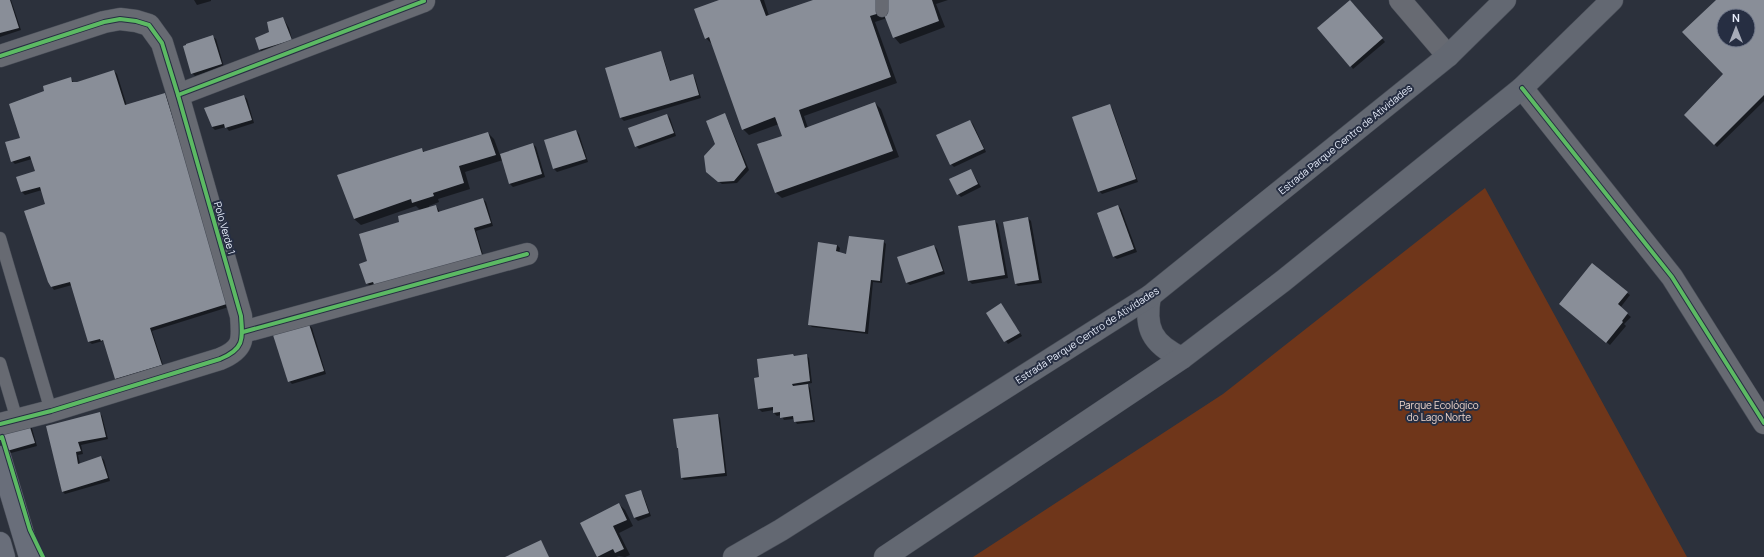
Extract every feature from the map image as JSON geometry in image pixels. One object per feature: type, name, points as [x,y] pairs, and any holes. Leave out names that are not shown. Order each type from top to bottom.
[{"type":"main road","name":"Estrada Parque Centro de Atividades","points":[[734,557],[787,526],[1150,296],[1448,56],[1505,0]]},
{"type":"main road","points":[[885,557],[1182,358],[1289,276],[1522,88],[1612,0]]},
{"type":"main road","points":[[1150,296],[1147,311],[1149,327],[1157,340],[1168,351],[1182,358]]},
{"type":"main road","points":[[0,457],[30,557]]},
{"type":"main road","points":[[0,543],[4,557]]},
{"type":"street","points":[[1400,0],[1448,56]]},
{"type":"street","points":[[178,95],[424,1]]},
{"type":"street","name":"Polo Verde 1","points":[[0,56],[104,22],[120,19],[136,21],[149,25],[162,43],[178,95],[241,316],[243,332]]},
{"type":"street","points":[[1522,88],[1672,277],[1764,423]]},
{"type":"street","points":[[9,422],[52,411],[233,353],[242,339],[243,332],[527,254]]},
{"type":"lane","points":[[0,238],[52,411]]},
{"type":"lane","points":[[0,363],[9,422]]},
{"type":"green space","name":"Parque Ecológico do Lago Norte","points":[[1485,188],[1687,557],[973,557],[1223,394]]},
{"type":"building","points":[[0,0],[10,0],[19,28],[0,33]]},
{"type":"building","points":[[719,0],[760,0],[766,16],[813,0],[932,0],[939,21],[893,38],[883,12],[870,16],[891,77],[799,110],[805,128],[875,102],[893,151],[775,193],[757,144],[782,136],[775,117],[742,130],[709,37],[705,39],[694,9]]},
{"type":"building","points":[[1350,0],[1383,38],[1350,67],[1317,28]]},
{"type":"building","points":[[1716,0],[1764,0],[1764,95],[1714,145],[1684,115],[1723,74],[1682,32]]},
{"type":"building","points":[[283,17],[292,40],[259,50],[255,38],[269,32],[267,22]]},
{"type":"building","points":[[213,35],[222,64],[191,74],[183,46]]},
{"type":"building","points":[[661,51],[670,81],[693,74],[699,95],[620,118],[605,68]]},
{"type":"building","points":[[114,70],[125,105],[165,93],[230,303],[150,328],[162,365],[115,379],[103,340],[101,341],[100,339],[88,342],[70,282],[51,287],[48,282],[24,211],[45,204],[40,187],[21,192],[16,177],[35,171],[30,156],[11,162],[5,142],[20,138],[9,104],[44,91],[43,86],[71,77],[72,82],[77,82]]},
{"type":"building","points":[[244,95],[252,120],[225,128],[224,124],[212,127],[204,108]]},
{"type":"building","points":[[1110,104],[1136,179],[1098,192],[1072,117]]},
{"type":"building","points":[[725,113],[746,167],[734,181],[718,182],[706,172],[704,156],[715,144],[706,121]]},
{"type":"building","points":[[667,114],[674,133],[635,147],[628,128]]},
{"type":"building","points":[[970,120],[984,149],[950,165],[936,135]]},
{"type":"building","points":[[576,130],[586,159],[553,169],[544,140]]},
{"type":"building","points":[[488,132],[496,155],[459,166],[464,183],[433,193],[434,196],[412,203],[411,199],[354,219],[337,175],[422,148],[423,152]]},
{"type":"building","points":[[533,143],[542,174],[509,184],[500,154]]},
{"type":"building","points":[[971,169],[978,184],[957,195],[949,179]]},
{"type":"building","points":[[483,198],[491,223],[474,228],[482,255],[375,287],[373,282],[366,284],[359,264],[367,261],[359,234],[399,222],[398,216],[436,205],[438,212]]},
{"type":"building","points":[[1118,205],[1134,249],[1113,257],[1097,213]]},
{"type":"building","points":[[1028,217],[1039,280],[1015,284],[1003,222]]},
{"type":"building","points":[[995,220],[1005,275],[968,281],[958,226]]},
{"type":"building","points":[[849,236],[884,240],[880,281],[871,280],[865,332],[808,325],[818,242],[837,245],[836,251],[846,254]]},
{"type":"building","points":[[934,245],[943,271],[906,283],[897,257]]},
{"type":"building","points":[[1592,263],[1628,292],[1618,304],[1628,313],[1622,321],[1623,322],[1606,343],[1559,304]]},
{"type":"building","points":[[1001,303],[1020,333],[1004,342],[986,313]]},
{"type":"building","points":[[309,324],[324,371],[288,382],[273,335]]},
{"type":"building","points":[[793,354],[794,356],[807,354],[810,381],[792,384],[793,386],[808,384],[813,420],[794,422],[793,416],[780,418],[780,412],[773,413],[773,407],[758,409],[754,378],[759,377],[757,359]]},
{"type":"building","points":[[100,412],[106,437],[78,442],[81,451],[76,452],[78,464],[101,456],[108,478],[62,492],[46,426]]},
{"type":"building","points":[[718,414],[725,473],[681,478],[673,419]]},
{"type":"building","points":[[28,421],[35,443],[7,451],[0,429]]},
{"type":"building","points":[[641,490],[649,513],[634,518],[625,495]]},
{"type":"building","points":[[619,503],[627,520],[613,526],[624,549],[615,553],[613,549],[597,557],[580,523]]},
{"type":"building","points":[[541,540],[549,557],[505,557]]},
{"type":"cycle path","points":[[178,95],[424,1]]},
{"type":"cycle path","points":[[0,56],[104,22],[120,19],[136,21],[149,25],[162,43],[178,95],[241,316],[242,331],[242,338],[238,347],[220,359],[51,411],[0,424]]},
{"type":"cycle path","points":[[1522,88],[1672,277],[1764,423]]},
{"type":"cycle path","points":[[243,332],[527,254]]},
{"type":"cycle path","points":[[0,438],[2,437],[30,530],[43,557]]}]
